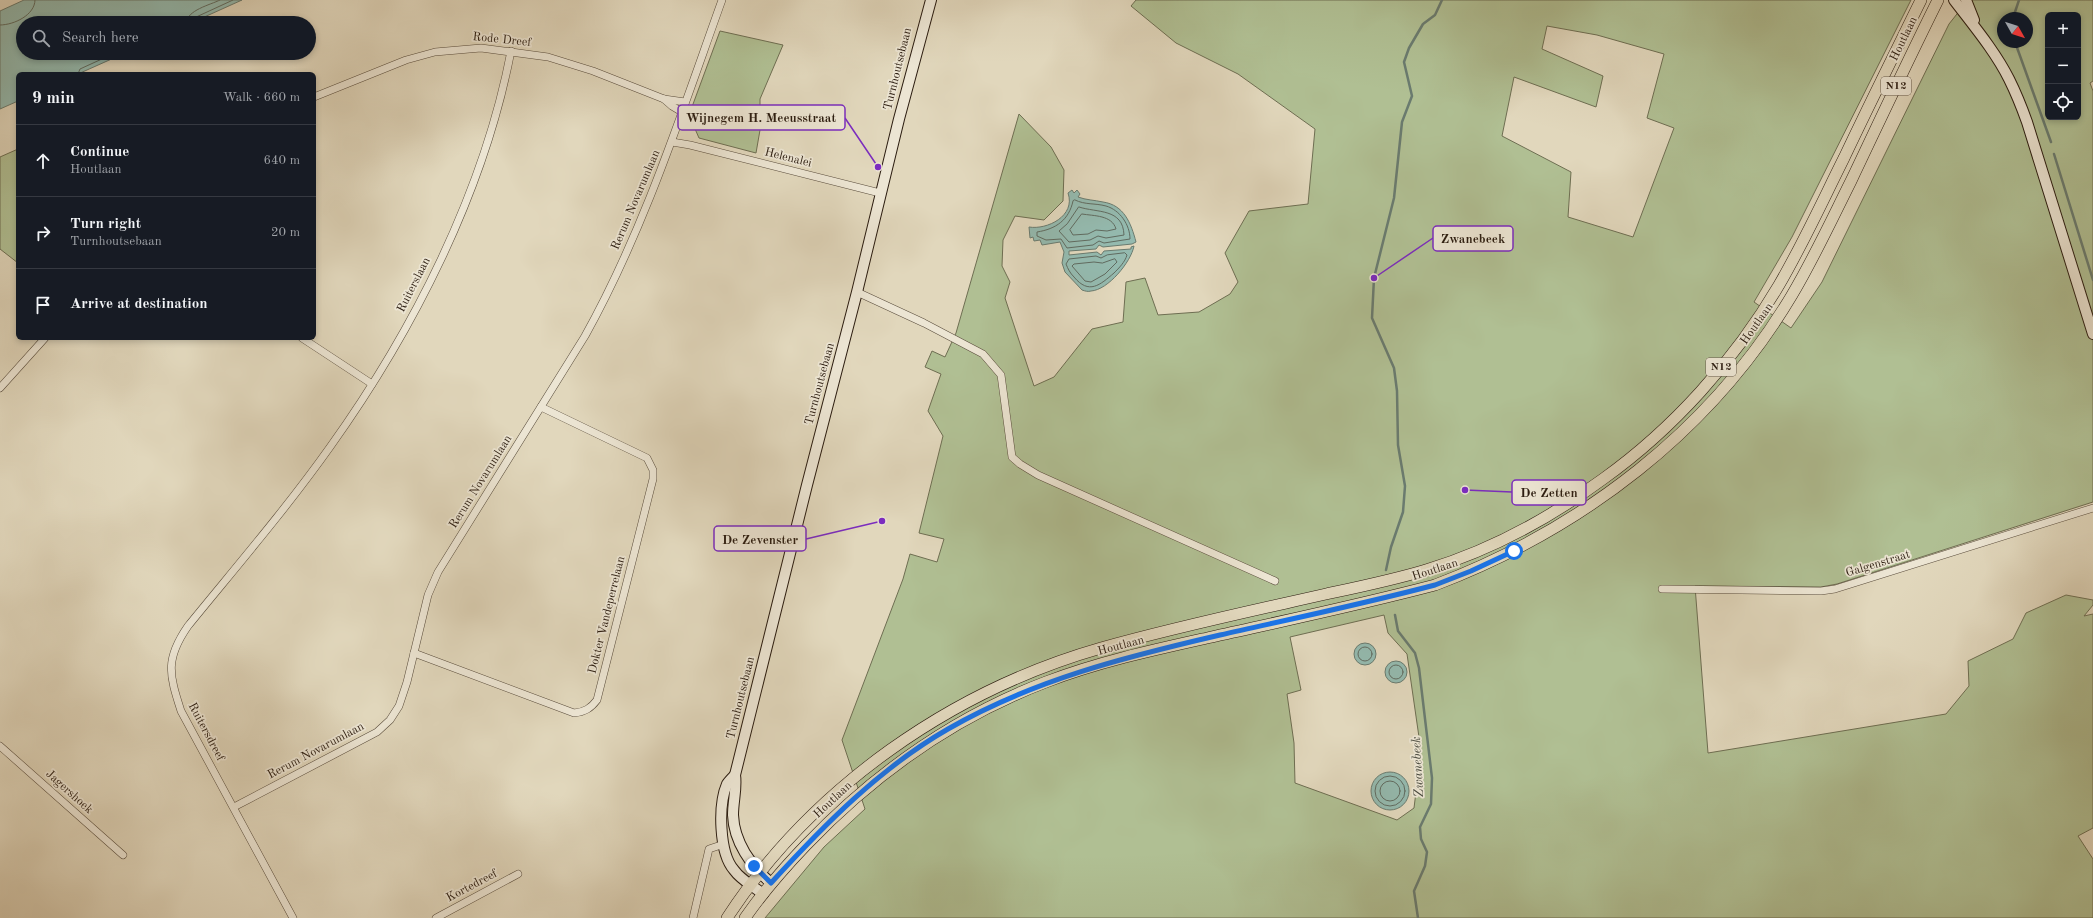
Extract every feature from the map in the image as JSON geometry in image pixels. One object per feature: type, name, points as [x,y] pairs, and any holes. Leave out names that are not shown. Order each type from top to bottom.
[{"type":"main road","name":"Turnhoutsebaan","points":[[771,883],[754,866],[738,839],[733,815],[736,784],[735,774],[857,292],[880,193],[931,0]]},
{"type":"main road","name":"Houtlaan","points":[[727,918],[760,873],[806,822],[854,778],[939,716],[1008,681],[1044,666],[1104,647],[1428,570],[1502,540],[1553,512],[1603,479],[1630,458],[1681,412],[1708,383],[1758,318],[1802,242],[1921,0]]},
{"type":"main road","name":"Houtlaan","points":[[745,918],[771,883],[830,820],[879,778],[948,729],[992,706],[1046,682],[1117,660],[1435,585],[1471,571],[1520,548],[1564,524],[1611,492],[1667,447],[1692,422],[1744,365],[1772,327],[1803,276],[1938,0]]},
{"type":"main road","points":[[1954,0],[1979,32],[2009,78],[2027,122],[2093,334]]},
{"type":"main road","points":[[1966,0],[1979,32]]},
{"type":"main road","name":"Turnhoutsebaan","points":[[735,774],[728,783],[722,807],[724,844],[734,871],[762,894]]},
{"type":"main road","points":[[724,844],[738,839]]},
{"type":"street","points":[[685,102],[722,0]]},
{"type":"street","name":"Rode Dreef","points":[[316,96],[406,60],[435,52],[468,48],[511,51],[570,63],[664,99],[685,102]]},
{"type":"street","name":"Ruiterslaan","points":[[286,505],[329,448],[372,384],[419,301],[450,238],[474,181],[505,82],[511,51]]},
{"type":"street","name":"Rode Dreef","points":[[664,99],[682,112]]},
{"type":"street","name":"Rerum Novarumlaan","points":[[234,807],[376,732],[390,720],[399,706],[408,682],[428,595],[438,572],[600,310],[649,201],[673,139],[685,102]]},
{"type":"street","name":"Helenalei","points":[[673,139],[690,145],[880,193]]},
{"type":"street","points":[[857,292],[924,323],[983,354],[1001,375],[1012,457],[1020,464],[1038,475],[1275,581]]},
{"type":"street","points":[[0,388],[43,340]]},
{"type":"street","points":[[305,340],[372,384]]},
{"type":"street","name":"Dokter Vandeperrelaan","points":[[414,653],[574,713],[582,712],[592,706],[597,700],[653,479],[653,470],[647,458],[630,448],[541,407]]},
{"type":"street","name":"Ruitersdreef","points":[[286,505],[188,626],[176,643],[172,658],[171,674],[181,711],[234,807],[292,918]]},
{"type":"street","name":"Galgenstraat","points":[[1662,589],[1821,591],[1835,589],[2093,508]]},
{"type":"street","name":"Jagershoek","points":[[0,746],[123,855]]},
{"type":"street","points":[[693,918],[709,849],[724,844]]},
{"type":"street","name":"Kortedreef","points":[[436,918],[518,874]]},
{"type":"green space","points":[[1136,0],[1911,0],[1792,237],[1754,302],[1791,328],[1822,282],[1949,24],[1968,0],[2093,0],[2093,81],[2090,83],[2093,91],[2093,502],[1837,584],[1821,587],[1695,586],[1708,753],[1946,714],[1969,686],[1968,661],[2013,639],[2026,613],[2066,595],[2093,600],[2093,605],[2084,616],[2093,614],[2093,828],[2078,836],[2093,859],[2093,918],[765,918],[824,847],[865,809],[842,740],[903,579],[910,554],[937,562],[944,539],[919,533],[943,436],[928,411],[941,374],[925,367],[932,351],[945,357],[956,333],[1019,114],[1051,147],[1064,170],[1063,201],[1044,220],[1015,216],[1003,240],[1002,266],[1010,282],[1005,298],[1034,386],[1054,377],[1092,329],[1123,322],[1126,282],[1145,278],[1158,315],[1199,312],[1230,294],[1238,282],[1225,253],[1249,211],[1308,204],[1315,129],[1238,74],[1176,43],[1131,6]],"holes":[[[1547,26],[1597,35],[1664,54],[1647,118],[1674,128],[1633,237],[1568,217],[1571,172],[1502,136],[1514,77],[1596,107],[1603,76],[1542,49]],[[1384,615],[1388,633],[1407,654],[1421,751],[1414,808],[1397,820],[1295,783],[1294,743],[1287,694],[1301,690],[1290,637]]]},
{"type":"green space","points":[[720,31],[783,45],[760,99],[760,130],[756,153],[699,138],[689,115]]},
{"type":"green space","points":[[16,150],[16,261],[0,249],[0,157]]},
{"type":"water","points":[[24,0],[242,0],[207,16],[16,16],[16,60],[109,60],[82,72],[16,72],[16,102],[0,109],[0,11]]},
{"type":"water","points":[[1072,190],[1074,193],[1077,190],[1080,194],[1078,197],[1110,204],[1121,211],[1126,216],[1132,228],[1136,242],[1132,244],[1103,247],[1099,245],[1096,249],[1069,251],[1069,255],[1097,252],[1101,255],[1104,251],[1131,249],[1131,247],[1134,246],[1124,267],[1118,274],[1104,286],[1090,291],[1082,290],[1065,272],[1062,263],[1064,252],[1060,242],[1042,245],[1040,240],[1034,241],[1033,237],[1030,238],[1029,227],[1051,224],[1064,215],[1068,208],[1068,193]]},
{"type":"water","points":[[1365,643],[1373,646],[1376,654],[1373,662],[1365,665],[1357,662],[1354,654],[1357,646]]},
{"type":"water","points":[[1396,661],[1404,664],[1407,672],[1404,680],[1396,683],[1388,680],[1385,672],[1388,664]]},
{"type":"water","points":[[1386,772],[1394,772],[1401,775],[1406,780],[1409,791],[1406,802],[1401,807],[1394,810],[1386,810],[1379,807],[1374,802],[1371,795],[1371,787],[1374,780],[1379,775]]},
{"type":"waterway","name":"Zwanebeek","points":[[1386,570],[1391,547],[1403,512],[1405,486],[1398,445],[1397,391],[1394,368],[1372,318],[1374,278],[1394,198],[1402,122],[1412,96],[1404,62],[1409,48],[1423,24],[1435,15],[1442,0]]},
{"type":"waterway","points":[[2015,12],[2019,0]]},
{"type":"waterway","points":[[2017,48],[2051,142]]},
{"type":"waterway","points":[[2054,154],[2093,280]]},
{"type":"waterway","name":"Zwanebeek","points":[[1395,615],[1398,631],[1415,653],[1419,668],[1432,778],[1431,804],[1420,827],[1421,839],[1427,852],[1425,866],[1414,891],[1418,918]]},
{"type":"place","name":"Wijnegem H. Meeusstraat","points":[[878,167]]},
{"type":"place","name":"Zwanebeek","points":[[1374,278]]},
{"type":"place","name":"De Zetten","points":[[1465,490]]},
{"type":"place","name":"De Zevenster","points":[[882,521]]},
{"type":"route","points":[[754,866],[771,883],[830,820],[851,801],[911,753],[948,729],[992,706],[1046,682],[1109,662],[1147,652],[1435,585],[1471,571],[1514,551]]}]
